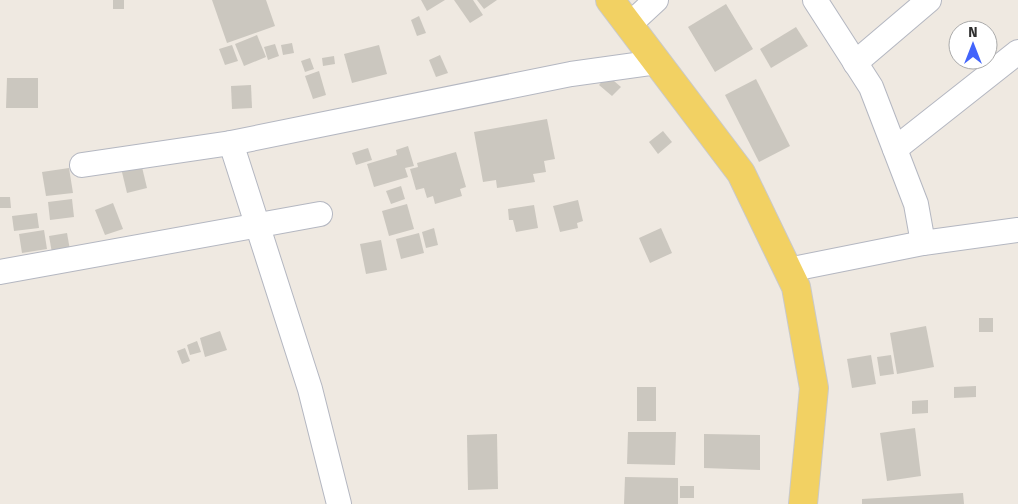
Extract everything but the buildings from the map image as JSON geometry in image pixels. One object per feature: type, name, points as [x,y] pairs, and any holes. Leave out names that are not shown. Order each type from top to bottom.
[{"type":"main road","points":[[610,0],[741,173],[796,287],[814,388],[803,504]]},
{"type":"street","points":[[629,25],[656,0]]},
{"type":"street","points":[[815,0],[870,87],[916,204],[923,243]]},
{"type":"street","points":[[855,63],[929,0]]},
{"type":"street","points":[[895,149],[1018,52]]},
{"type":"street","points":[[82,165],[232,143],[571,74],[657,62]]},
{"type":"street","points":[[232,143],[310,389],[338,504]]},
{"type":"street","points":[[0,272],[320,214]]},
{"type":"street","points":[[788,270],[923,243],[1018,230]]}]
